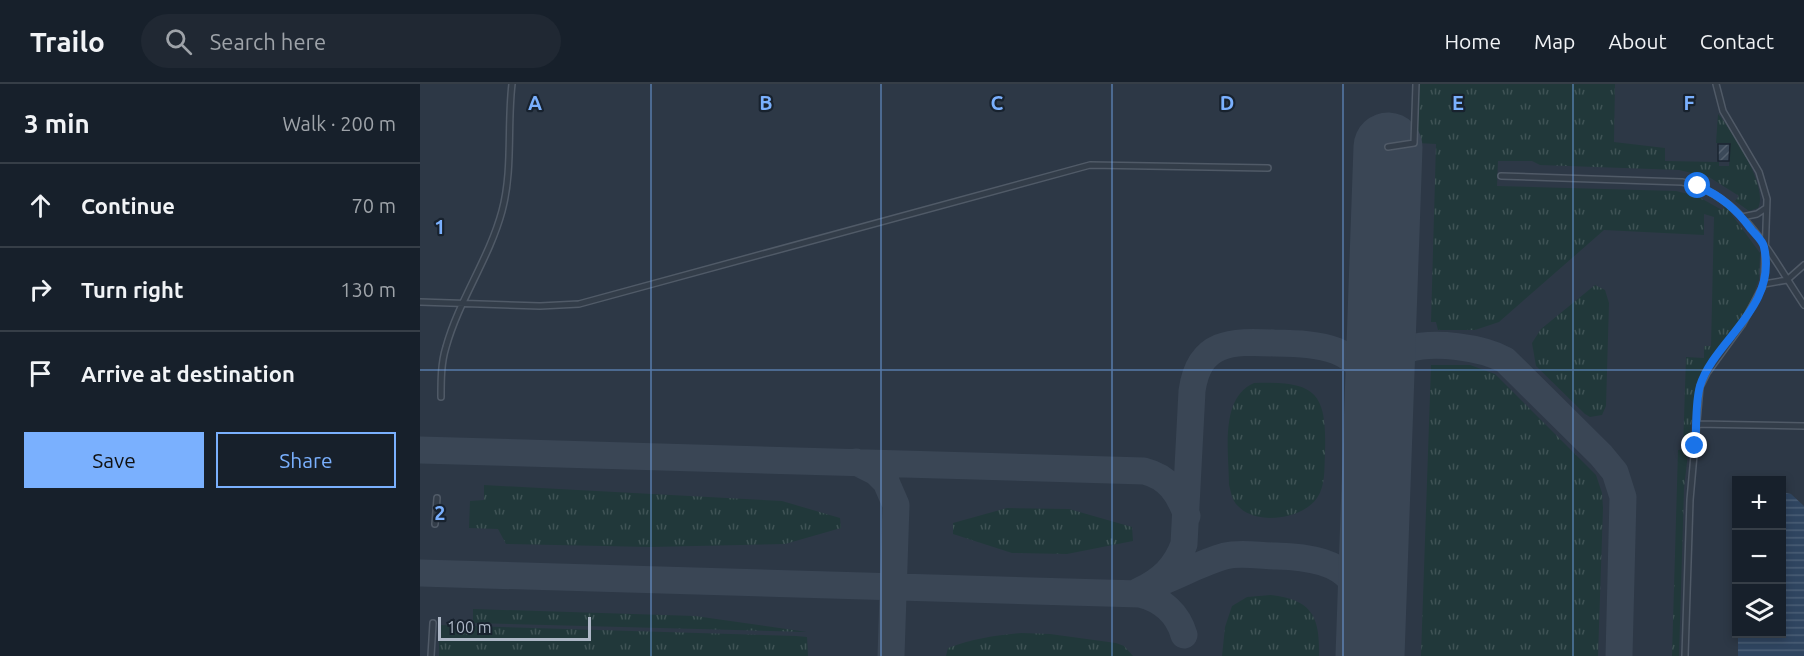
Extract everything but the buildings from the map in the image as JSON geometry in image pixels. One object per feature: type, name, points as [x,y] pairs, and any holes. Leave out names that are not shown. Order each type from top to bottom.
[{"type":"lane","points":[[441,397],[445,349],[503,208],[509,170],[512,84]]},
{"type":"lane","points":[[1388,147],[1414,143],[1416,84]]},
{"type":"lane","points":[[1685,656],[1690,500],[1700,387],[1707,373],[1742,325],[1764,284],[1767,199],[1759,172],[1723,111],[1716,84]]},
{"type":"lane","points":[[420,302],[540,306],[579,304],[1090,165],[1268,168]]},
{"type":"lane","points":[[1501,176],[1682,182],[1715,193],[1742,217],[1804,305]]},
{"type":"lane","points":[[1742,217],[1757,214],[1766,208]]},
{"type":"lane","points":[[1764,284],[1787,280],[1804,266]]},
{"type":"lane","points":[[1697,424],[1804,426]]},
{"type":"lane","points":[[435,524],[437,498]]},
{"type":"lane","points":[[431,656],[433,623]]},
{"type":"shaded area","points":[[420,84],[1804,84],[1804,656],[420,656]]},
{"type":"green space","points":[[1418,84],[1615,84],[1614,142],[1665,148],[1665,161],[1719,162],[1719,166],[1729,166],[1730,143],[1716,143],[1718,114],[1740,146],[1754,174],[1760,199],[1758,208],[1749,211],[1735,201],[1739,196],[1709,177],[1679,170],[1540,165],[1532,161],[1498,161],[1497,186],[1676,191],[1697,196],[1722,210],[1724,207],[1727,208],[1760,253],[1759,279],[1750,304],[1696,384],[1684,488],[1679,656],[1672,656],[1678,450],[1683,449],[1686,357],[1704,358],[1704,346],[1711,346],[1714,217],[1704,214],[1704,235],[1604,230],[1499,322],[1475,330],[1438,330],[1436,322],[1431,322],[1436,144],[1417,143]]},
{"type":"green space","points":[[1595,285],[1605,290],[1609,303],[1606,406],[1602,415],[1590,417],[1536,366],[1532,343],[1541,329]]},
{"type":"green space","points":[[1431,365],[1470,365],[1495,374],[1596,475],[1602,493],[1603,508],[1598,656],[1421,656]]},
{"type":"green space","points":[[1254,383],[1275,383],[1304,388],[1314,394],[1320,404],[1325,432],[1322,488],[1310,505],[1291,515],[1267,518],[1256,516],[1238,506],[1231,493],[1228,428],[1231,413],[1235,401],[1243,390]]},
{"type":"green space","points":[[484,485],[782,501],[840,518],[841,528],[785,544],[650,547],[506,544],[498,529],[469,528],[470,501],[484,500]]},
{"type":"green space","points":[[1007,508],[1069,509],[1132,527],[1133,541],[1067,554],[1012,553],[953,534],[953,523]]},
{"type":"green space","points":[[1271,595],[1296,601],[1311,612],[1318,630],[1319,656],[1222,656],[1225,627],[1232,606],[1247,597]]},
{"type":"green space","points":[[473,609],[695,616],[807,632],[473,623]]},
{"type":"green space","points":[[439,625],[796,636],[807,637],[808,656],[439,656]]},
{"type":"green space","points":[[1021,633],[1050,634],[1116,643],[1124,646],[1133,656],[946,656],[948,648],[957,645],[984,638]]},
{"type":"water","points":[[1786,493],[1791,494],[1804,506],[1804,656],[1738,656],[1738,638],[1786,638]]},
{"type":"taxiway","points":[[1139,591],[1154,583],[1167,572],[1177,560],[1184,544],[1192,391],[1196,374],[1210,353],[1231,344],[1244,343],[1291,343],[1323,347],[1337,351],[1360,367],[1370,380],[1378,398]]},
{"type":"taxiway","points":[[1378,389],[1390,364],[1408,349],[1444,346],[1495,355],[1505,360],[1601,455],[1615,472],[1623,497],[1619,656]]},
{"type":"taxiway","points":[[420,450],[1144,471],[1160,477],[1172,487],[1187,516]]},
{"type":"taxiway","points":[[856,462],[876,472],[886,482],[896,505],[891,656]]},
{"type":"taxiway","points":[[1161,582],[1209,561],[1231,555],[1250,554],[1322,562],[1338,569],[1350,579],[1359,593],[1365,610],[1368,656]]},
{"type":"taxiway","points":[[420,573],[1140,594],[1168,608],[1178,620],[1184,635]]},
{"type":"runway","points":[[1370,656],[1388,147]]},
{"type":"route","points":[[1695,446],[1700,387],[1707,373],[1742,325],[1764,284],[1764,246],[1736,210],[1715,193],[1698,186]]}]
